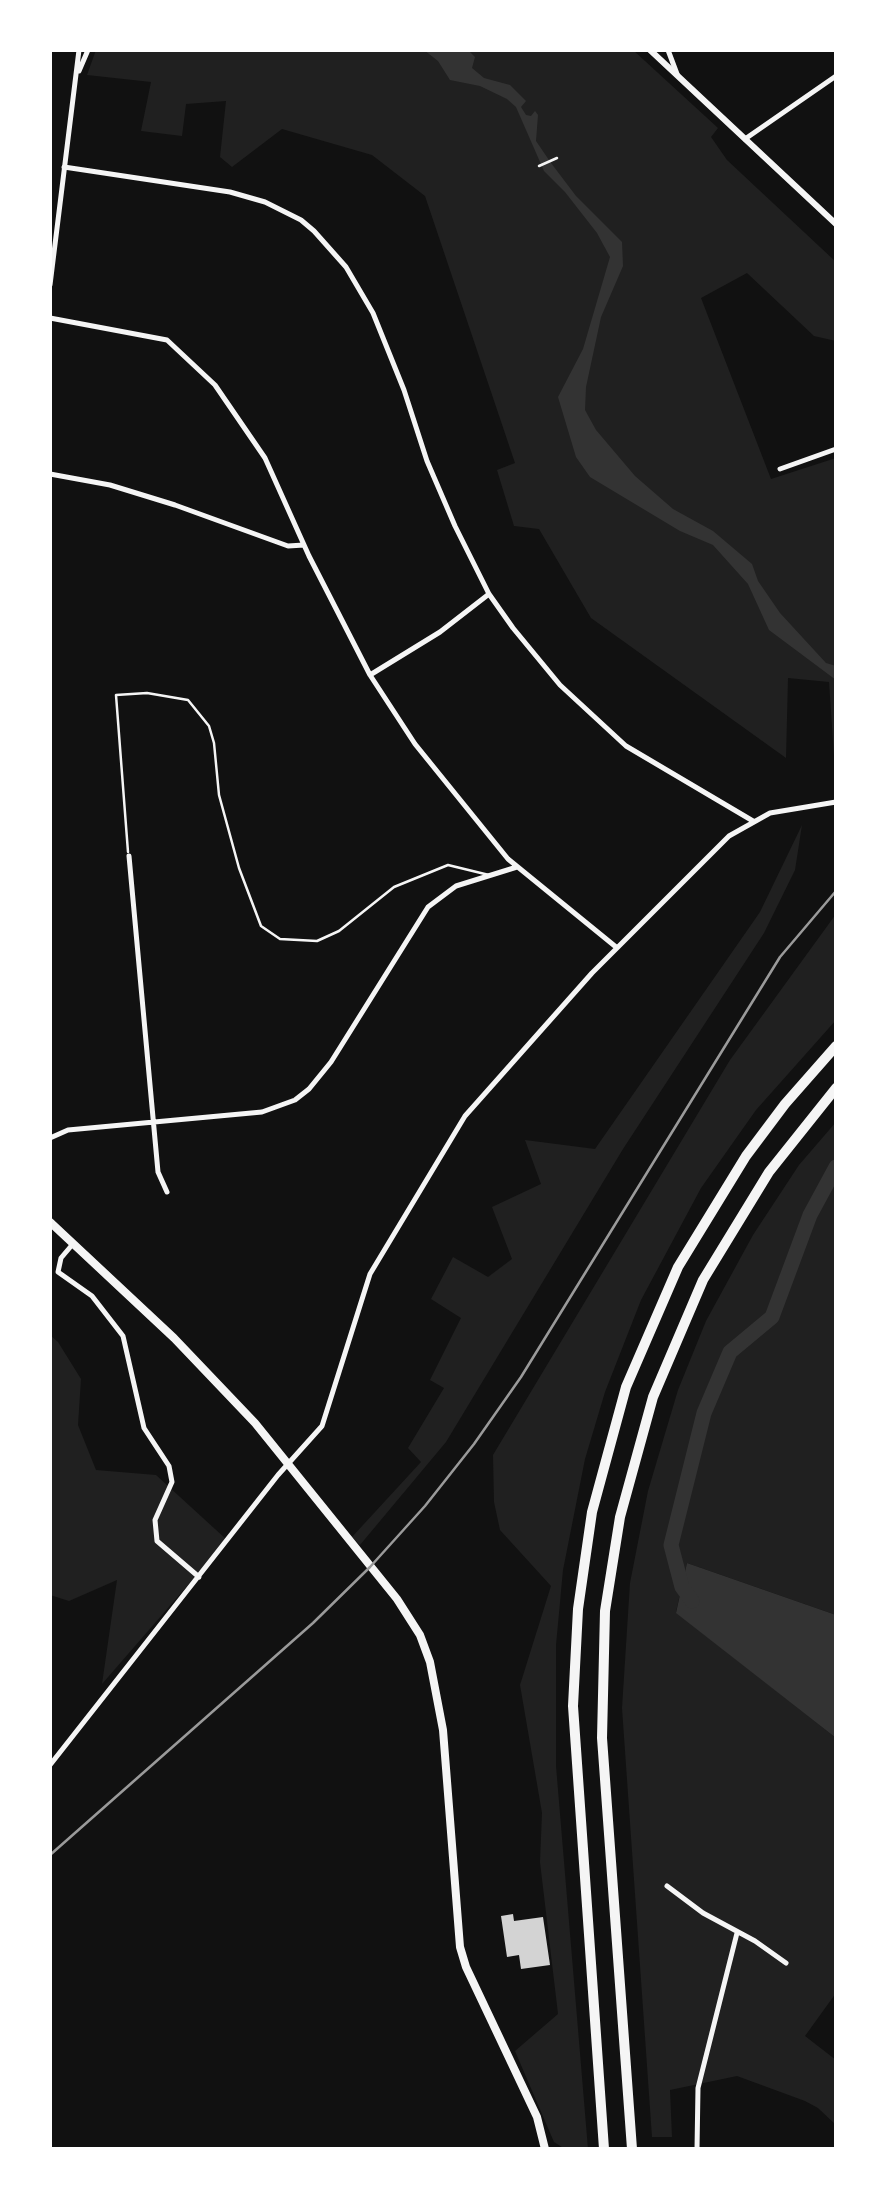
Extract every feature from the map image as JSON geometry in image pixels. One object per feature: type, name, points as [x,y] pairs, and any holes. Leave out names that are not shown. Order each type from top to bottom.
[{"type":"highway","points":[[604,2149],[574,1739],[575,1641],[586,1544],[616,1417],[664,1296],[710,1210],[836,1038]]},
{"type":"highway","points":[[785,1104],[836,1046]]},
{"type":"highway","points":[[632,2149],[602,1738],[605,1611],[620,1517],[653,1397],[703,1280],[760,1185],[836,1088]]},
{"type":"main road","points":[[50,1222],[174,1338],[289,1463],[397,1599],[420,1636],[438,1698],[460,1947],[537,2117],[546,2149]]},
{"type":"street","points":[[50,285],[79,50]]},
{"type":"street","points":[[75,84],[88,50]]},
{"type":"street","points":[[650,50],[836,224]]},
{"type":"street","points":[[668,50],[677,74]]},
{"type":"street","points":[[745,139],[836,76]]},
{"type":"street","points":[[64,167],[230,192],[265,202],[300,220],[331,248],[372,313],[404,390],[426,462],[489,594],[560,684],[626,746],[752,821]]},
{"type":"street","points":[[50,318],[162,338],[182,351],[215,384],[250,432],[370,675],[415,744],[517,867],[616,947]]},
{"type":"street","points":[[780,470],[836,449]]},
{"type":"street","points":[[50,474],[159,500],[288,546],[304,545]]},
{"type":"street","points":[[370,675],[440,632],[489,594]]},
{"type":"street","points":[[50,1765],[322,1426],[370,1274],[455,1130],[616,947],[728,836],[770,814],[836,802]]},
{"type":"street","points":[[129,856],[158,1172],[168,1192]]},
{"type":"street","points":[[50,1138],[68,1130],[262,1112],[295,1100],[330,1062],[428,908],[456,886],[517,867]]},
{"type":"street","points":[[72,1245],[61,1258],[58,1272],[92,1296],[123,1336],[144,1428],[169,1466],[172,1482],[155,1520],[156,1540],[199,1577]]},
{"type":"street","points":[[667,1886],[786,1963]]},
{"type":"street","points":[[697,2149],[698,2088],[737,1933]]},
{"type":"lane","points":[[129,856],[116,696],[147,692],[188,700],[203,718],[214,743],[219,795],[245,884],[261,926],[280,938],[317,942],[339,931],[394,886],[448,865],[490,875]]},
{"type":"path","points":[[539,166],[558,158]]},
{"type":"shaded area","points":[[96,50],[633,50],[718,128],[711,137],[727,160],[836,262],[836,341],[814,336],[747,273],[701,298],[771,479],[836,458],[836,786],[829,682],[788,678],[786,758],[591,618],[539,529],[514,526],[497,470],[515,463],[425,196],[372,155],[282,129],[232,167],[220,157],[226,101],[186,104],[182,136],[141,131],[151,82],[87,75]]},
{"type":"shaded area","points":[[424,50],[468,50],[475,57],[472,68],[484,78],[510,85],[526,101],[521,107],[526,115],[535,111],[538,115],[536,141],[551,163],[576,196],[622,242],[623,266],[601,317],[586,387],[585,410],[596,430],[635,476],[673,509],[713,531],[752,564],[758,581],[780,613],[826,663],[836,666],[836,680],[769,630],[748,584],[713,545],[680,531],[590,477],[576,457],[558,397],[583,349],[610,257],[597,233],[544,171],[516,107],[480,86],[450,80],[438,61]]},
{"type":"shaded area","points":[[802,825],[795,870],[764,933],[623,1149],[446,1442],[360,1545],[352,1537],[421,1462],[408,1448],[444,1388],[430,1380],[461,1318],[431,1299],[453,1257],[488,1277],[512,1259],[492,1207],[541,1184],[525,1140],[595,1149],[760,912]]},
{"type":"shaded area","points":[[836,914],[836,1020],[756,1110],[701,1188],[641,1300],[605,1392],[585,1459],[563,1570],[556,1645],[556,1766],[588,2149],[565,2149],[554,2142],[515,2051],[558,2014],[540,1862],[542,1813],[520,1685],[551,1586],[500,1530],[494,1502],[493,1455],[730,1060]]},
{"type":"shaded area","points":[[836,1122],[836,1615],[687,1563],[676,1612],[836,1738],[836,1993],[805,2036],[836,2060],[836,2125],[805,2101],[737,2076],[670,2090],[672,2137],[652,2137],[622,1708],[630,1583],[648,1491],[678,1390],[706,1321],[753,1235],[799,1165]]},
{"type":"shaded area","points":[[50,1335],[81,1379],[78,1425],[96,1470],[156,1475],[227,1540],[102,1684],[117,1580],[69,1601],[50,1595]]},
{"type":"shaded area","points":[[687,1563],[836,1615],[836,1738],[676,1613]]},
{"type":"building","points":[[513,1914],[514,1921],[543,1917],[550,1965],[521,1969],[519,1955],[507,1957],[501,1916]]},
{"type":"waterway","points":[[692,1601],[682,1587],[671,1545],[704,1413],[730,1352],[772,1317],[810,1215],[836,1167]]},
{"type":"railway","points":[[50,1855],[313,1623],[425,1506],[521,1377],[780,957],[836,891]]}]
